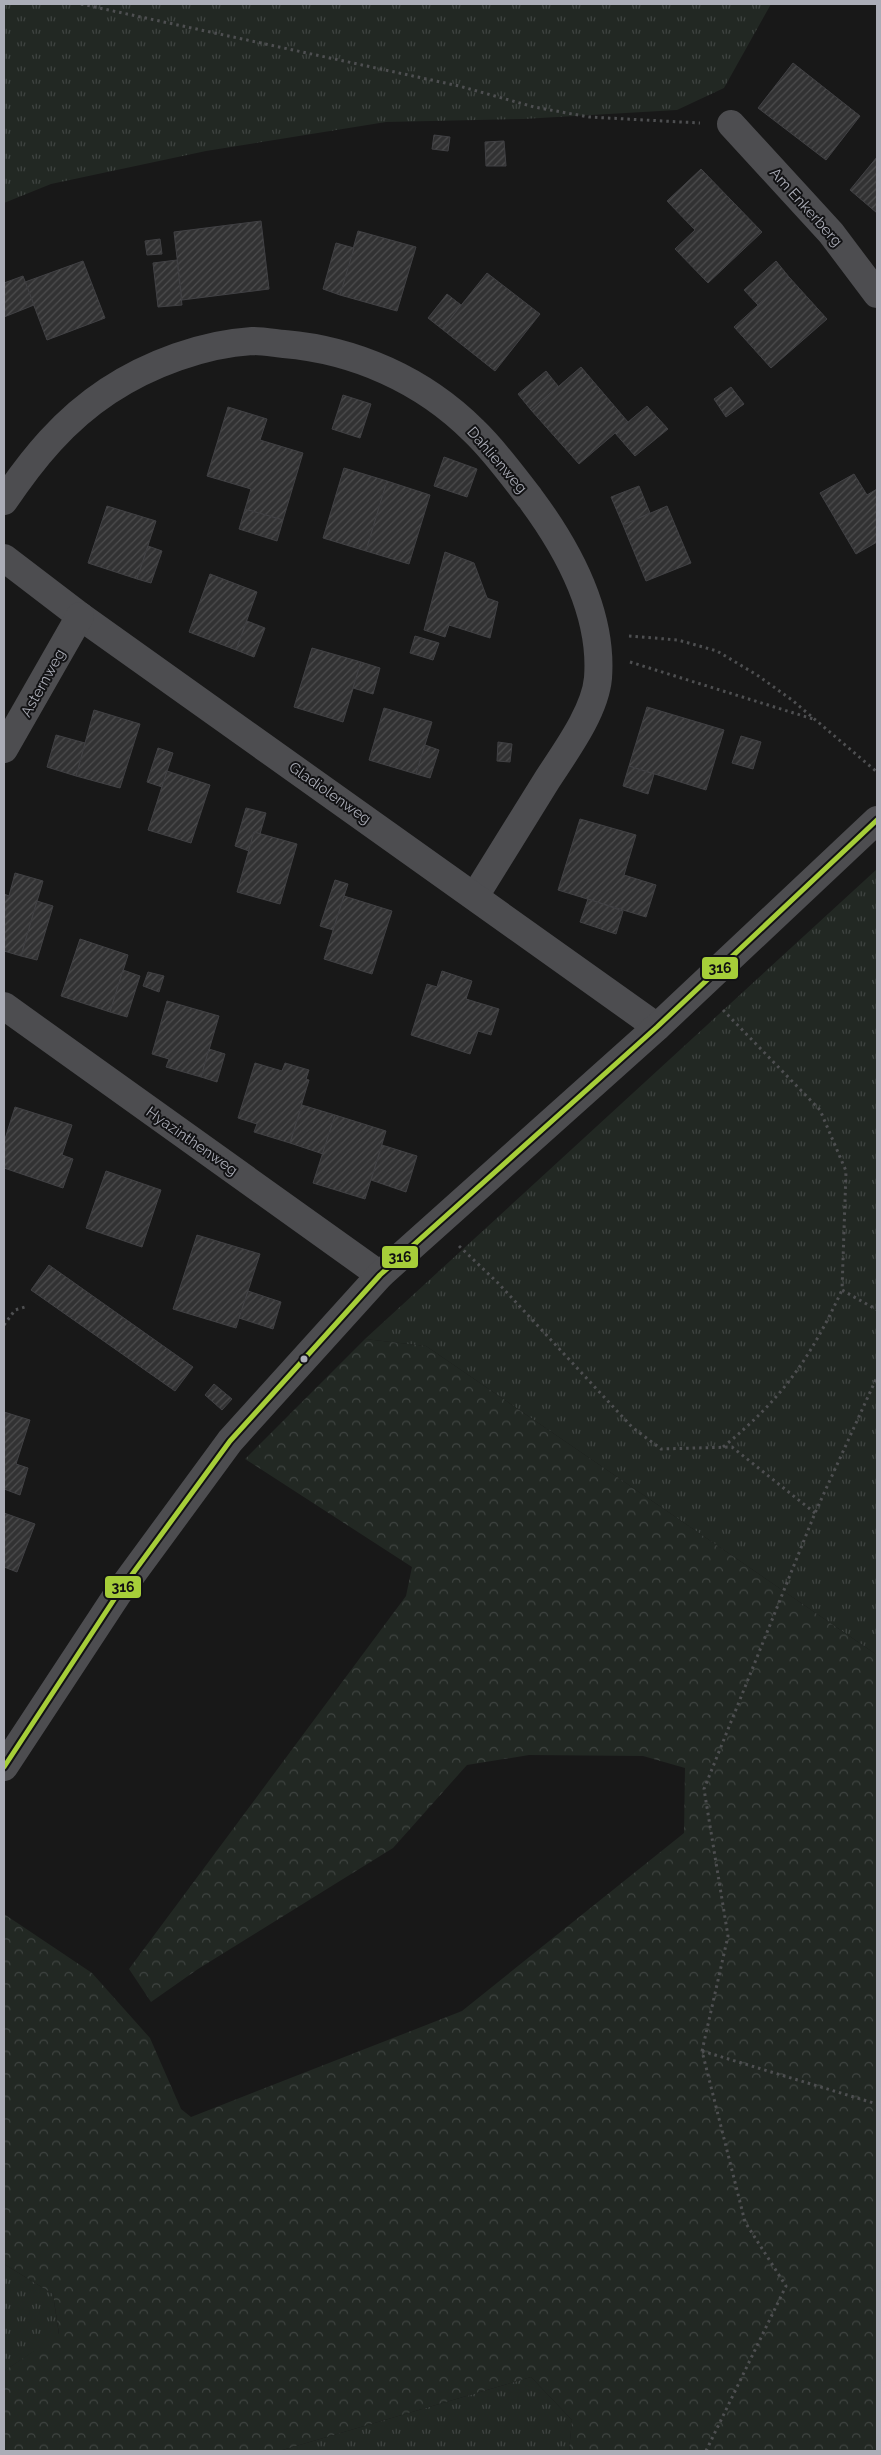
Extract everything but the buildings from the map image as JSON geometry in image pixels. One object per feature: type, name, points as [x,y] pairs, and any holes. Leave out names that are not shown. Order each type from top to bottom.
[{"type":"street","name":"Am Enkerberg","points":[[731,124],[831,232],[877,294]]},
{"type":"street","name":"Dahlienweg","points":[[4,501],[33,459],[72,419],[109,390],[156,366],[205,349],[253,341],[313,346],[369,362],[423,390],[474,430],[513,477],[552,529],[583,588],[597,643],[598,681],[591,702],[575,735],[475,896]]},
{"type":"street","name":"Gladiolenweg","points":[[4,558],[80,616],[657,1027]]},
{"type":"street","name":"Asternweg","points":[[4,749],[80,616]]},
{"type":"street","points":[[4,1767],[118,1595],[230,1441],[380,1275],[657,1027],[877,820]]},
{"type":"street","name":"Hyazinthenweg","points":[[4,1006],[380,1275]]},
{"type":"path","points":[[81,4],[459,86],[534,107],[598,117],[731,124]]},
{"type":"path","points":[[597,643],[678,640],[717,651],[757,674],[877,772]]},
{"type":"path","points":[[597,643],[815,720]]},
{"type":"path","points":[[700,986],[820,1110],[846,1171],[842,1290],[824,1328],[800,1368],[767,1409],[723,1447]]},
{"type":"path","points":[[437,1225],[498,1283],[632,1428],[661,1448],[732,1447],[815,1512]]},
{"type":"path","points":[[842,1290],[877,1310]]},
{"type":"path","points":[[4,1325],[15,1310],[24,1307]]},
{"type":"path","points":[[706,2451],[786,2286],[744,2222],[702,2051],[728,1936],[704,1789],[815,1512],[877,1377]]},
{"type":"path","points":[[702,2051],[877,2104]]},
{"type":"green space","points":[[4,4],[771,4],[724,88],[677,110],[523,119],[386,122],[206,151],[51,184],[4,203]]},
{"type":"green space","points":[[877,869],[877,1655],[426,1346],[365,1339]]},
{"type":"green space","points":[[365,1339],[426,1346],[877,1655],[877,2451],[569,2451],[572,2420],[531,2377],[279,2451],[4,2451],[4,2371],[59,2334],[53,2294],[4,2264],[4,1914],[92,1973],[150,2038],[181,2109],[191,2117],[462,2011],[684,1833],[685,1768],[643,1756],[529,1755],[467,1765],[393,1848],[198,1969],[151,2002],[129,1969],[406,1596],[412,1567],[245,1459]]},
{"type":"green space","points":[[4,2264],[53,2294],[59,2335],[4,2371]]},
{"type":"green space","points":[[531,2377],[572,2420],[569,2451],[279,2451]]},
{"type":"transit line","name":"316","points":[[4,1767],[117,1595],[230,1441],[380,1275],[657,1027],[877,820]]}]
